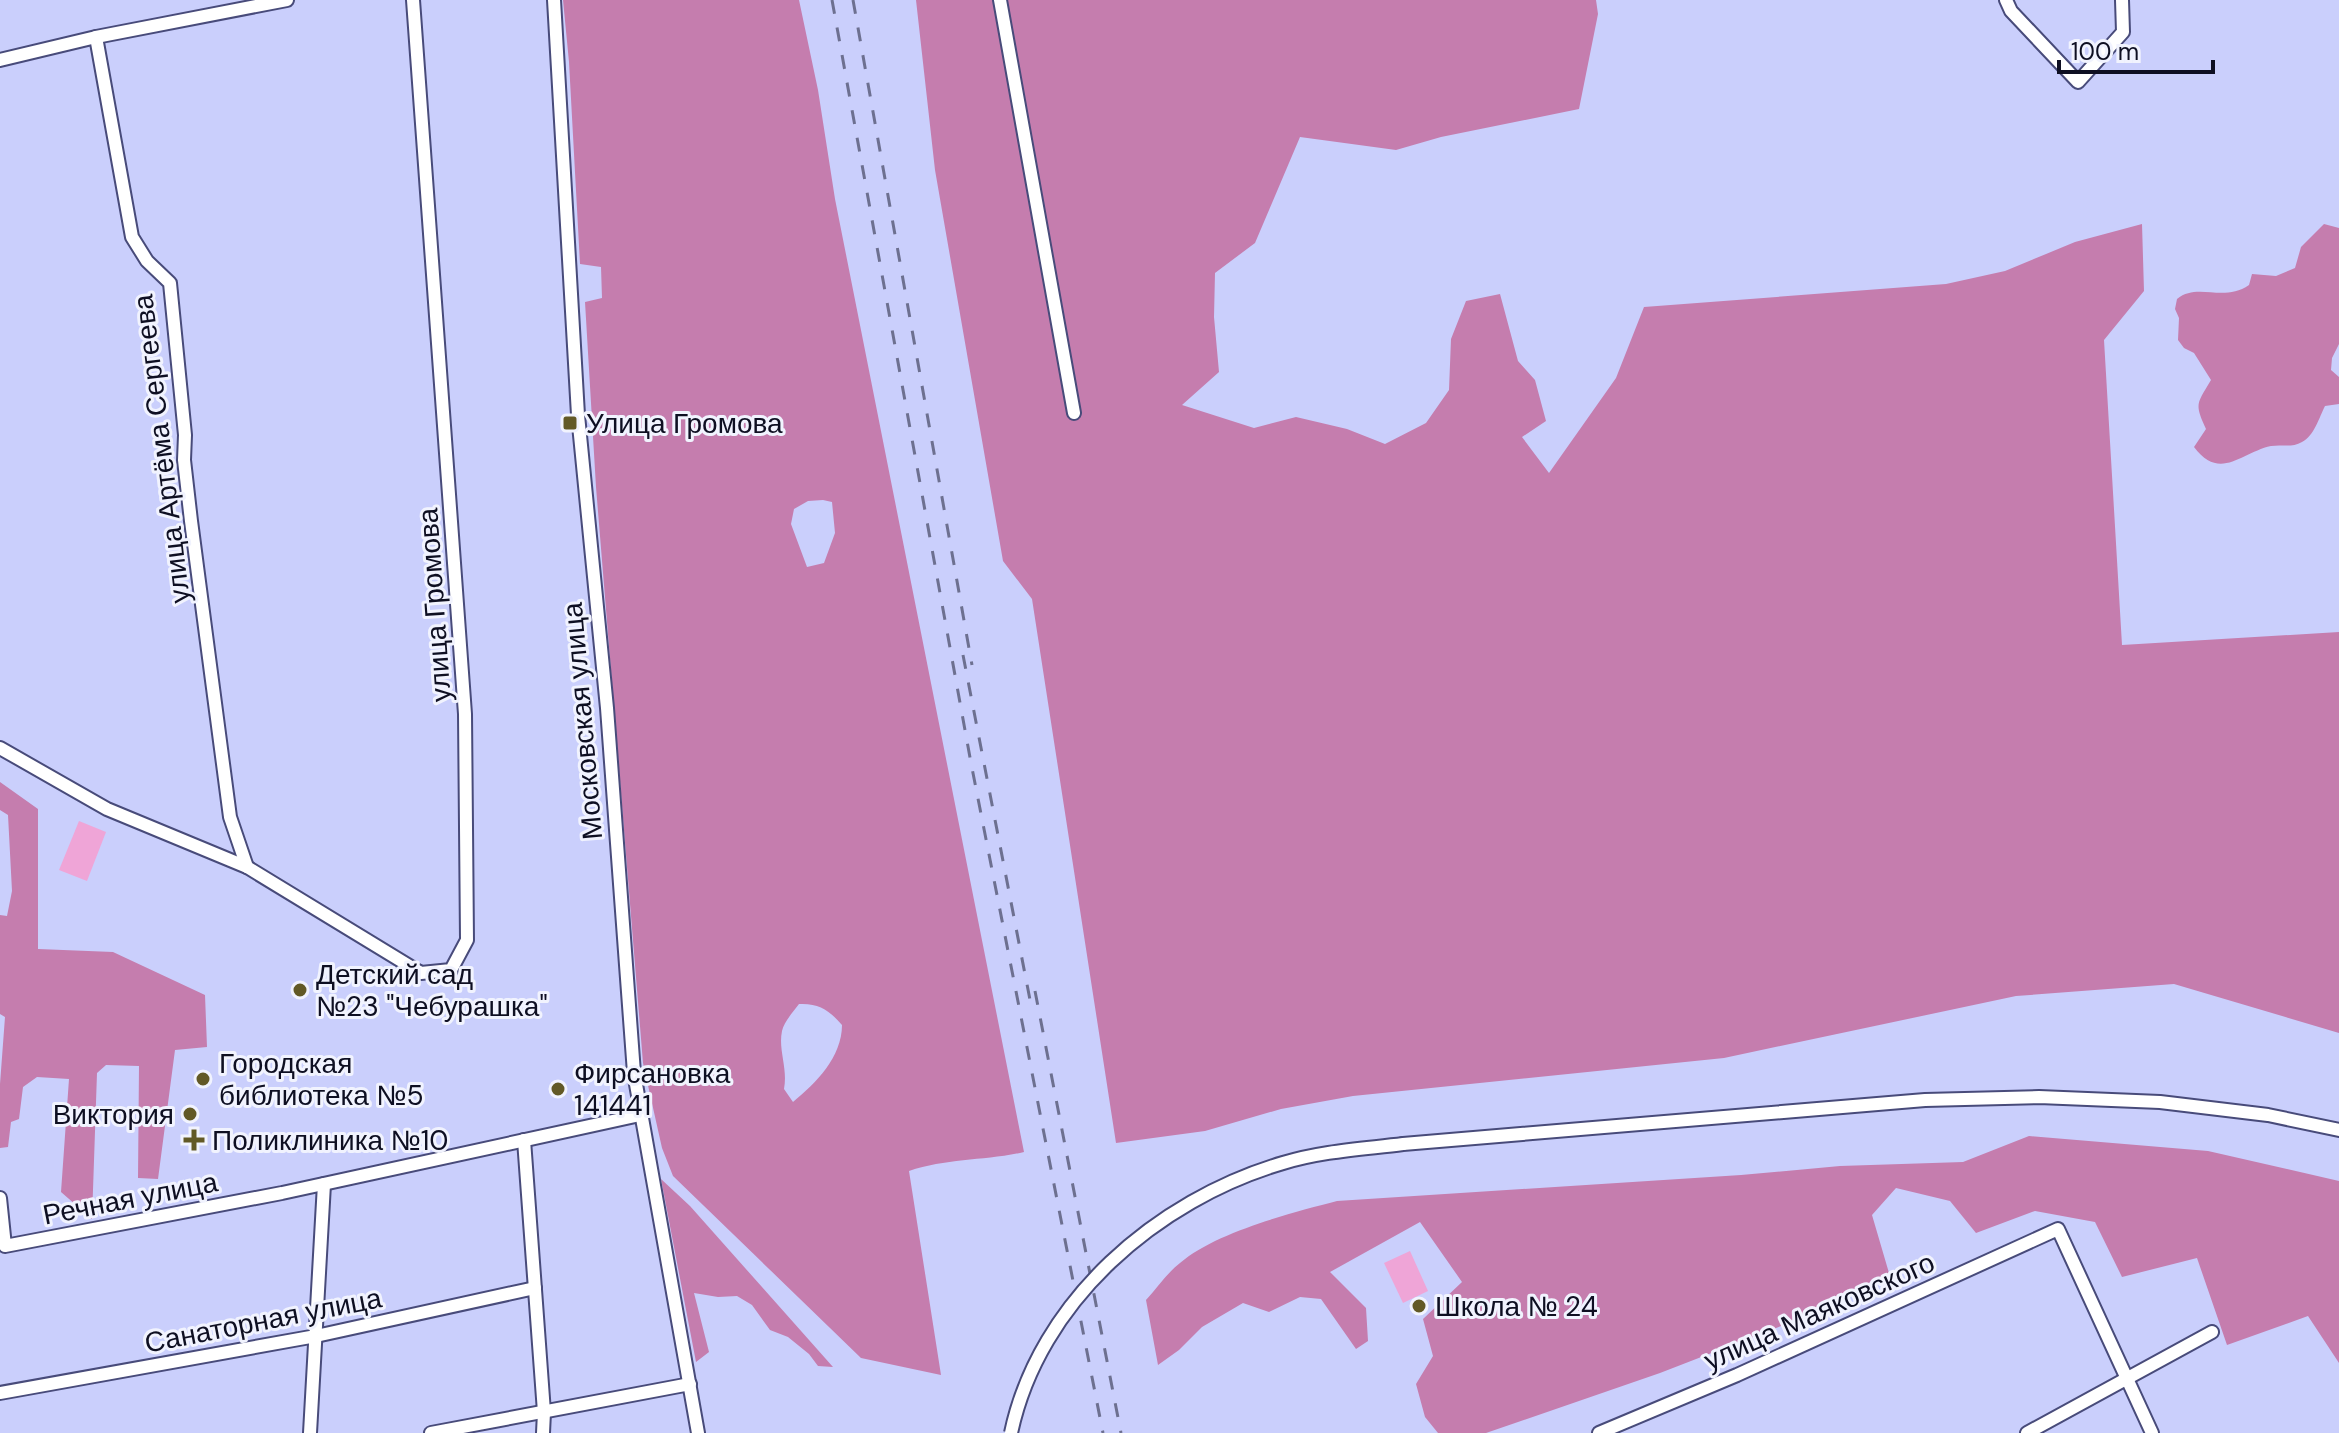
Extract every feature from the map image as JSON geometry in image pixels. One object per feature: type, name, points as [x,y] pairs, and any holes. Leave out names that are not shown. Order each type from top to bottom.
[{"type":"street","points":[[0,60],[96,37],[287,0]]},
{"type":"street","name":"улица Громова","points":[[247,867],[421,973],[451,970],[467,940],[465,714],[413,0]]},
{"type":"street","name":"Московская улица","points":[[554,0],[578,415],[607,708],[634,1073],[698,1433]]},
{"type":"street","points":[[1000,0],[1074,413]]},
{"type":"street","points":[[2006,0],[2011,11],[2078,82],[2123,32],[2122,0]]},
{"type":"street","name":"улица Артёма Сергеева","points":[[96,37],[132,237],[147,261],[170,283],[191,521],[230,817],[247,867]]},
{"type":"street","points":[[0,748],[107,809],[247,867]]},
{"type":"street","points":[[1011,1433],[1031,1370],[1054,1326],[1109,1263],[1169,1216],[1237,1179],[1283,1162],[1333,1152],[1403,1144],[1925,1100],[2039,1097],[2160,1102],[2268,1115],[2339,1130]]},
{"type":"street","name":"Речная улица","points":[[0,1198],[3,1247],[324,1184],[640,1115]]},
{"type":"street","points":[[524,1140],[543,1433]]},
{"type":"street","points":[[310,1433],[324,1184]]},
{"type":"street","name":"улица Маяковского","points":[[1599,1433],[1737,1375],[2058,1229],[2125,1379]]},
{"type":"street","name":"Санаторная улица","points":[[0,1393],[316,1336],[535,1288]]},
{"type":"street","points":[[2027,1433],[2212,1332]]},
{"type":"street","points":[[2125,1379],[2152,1433]]},
{"type":"street","points":[[431,1433],[690,1384]]},
{"type":"shaded area","points":[[563,0],[799,0],[818,90],[835,199],[1024,1152],[909,1171],[941,1375],[861,1358],[673,1176],[662,1148],[643,1063],[596,487],[585,302],[602,298],[601,267],[580,264]],"holes":[[[808,501],[832,502],[835,533],[824,563],[807,567],[791,524],[794,509]],[[799,1004],[823,1008],[842,1025],[833,1058],[819,1078],[793,1102],[784,1089],[781,1038],[785,1024]]]},
{"type":"shaded area","points":[[916,0],[1596,0],[1598,14],[1579,109],[1441,137],[1396,150],[1300,137],[1255,243],[1215,273],[1214,317],[1219,372],[1182,405],[1254,428],[1296,417],[1347,429],[1385,444],[1426,423],[1449,390],[1451,339],[1466,301],[1500,294],[1518,361],[1535,380],[1546,421],[1522,437],[1549,473],[1616,378],[1644,307],[1946,284],[2005,271],[2075,242],[2142,224],[2144,291],[2104,340],[2122,645],[2339,632],[2339,1033],[2174,984],[2016,996],[1724,1058],[1353,1096],[1281,1109],[1205,1131],[1116,1143],[1032,599],[1003,561],[935,170]]},
{"type":"shaded area","points":[[2324,224],[2339,228],[2339,344],[2332,358],[2331,370],[2339,377],[2339,404],[2325,406],[2313,431],[2298,444],[2271,446],[2222,464],[2213,462],[2194,447],[2206,429],[2199,404],[2211,380],[2194,353],[2184,348],[2178,340],[2177,299],[2193,292],[2239,290],[2249,285],[2252,274],[2276,276],[2295,268],[2301,247]]},
{"type":"shaded area","points":[[0,782],[38,809],[38,949],[113,952],[205,995],[207,1047],[175,1050],[158,1179],[138,1178],[139,1066],[106,1065],[97,1073],[92,1219],[61,1192],[69,1079],[37,1077],[23,1087],[19,1119],[11,1122],[8,1147],[0,1148],[0,1084],[5,1017],[0,1014],[0,915],[7,916],[12,891],[8,815],[0,810]]},
{"type":"shaded area","points":[[79,821],[106,832],[87,881],[59,870]]},
{"type":"shaded area","points":[[2029,1136],[2208,1151],[2339,1181],[2339,1363],[2308,1316],[2227,1345],[2197,1258],[2122,1277],[2095,1222],[2035,1211],[1976,1233],[1950,1201],[1896,1188],[1872,1215],[1889,1273],[1781,1326],[1660,1373],[1486,1433],[1438,1433],[1425,1417],[1416,1384],[1433,1356],[1423,1319],[1462,1282],[1420,1222],[1330,1272],[1366,1308],[1368,1341],[1356,1349],[1321,1299],[1300,1297],[1269,1312],[1243,1303],[1202,1327],[1158,1365],[1146,1300],[1171,1271],[1195,1252],[1233,1233],[1337,1201],[1840,1166],[1963,1162]]},
{"type":"shaded area","points":[[661,1179],[690,1206],[833,1367],[818,1366],[788,1337],[770,1330],[752,1305],[737,1296],[694,1293],[709,1352],[696,1362]]},
{"type":"shaded area","points":[[1410,1251],[1428,1291],[1403,1303],[1384,1263]]},
{"type":"railway","points":[[832,0],[971,763],[1103,1433]]},
{"type":"railway","points":[[853,0],[972,665]]},
{"type":"railway","points":[[963,655],[1031,1005]]},
{"type":"railway","points":[[1035,991],[1121,1433]]},
{"type":"place","name":"Улица Громова","points":[[570,423]]},
{"type":"place","name":"Детский сад №23 \"Чебурашка\"","points":[[300,990]]},
{"type":"place","name":"Городская библиотека №5","points":[[203,1079]]},
{"type":"place","name":"Фирсановка 141441","points":[[558,1089]]},
{"type":"place","name":"Виктория","points":[[190,1114]]},
{"type":"place","name":"Поликлиника №10","points":[[194,1140]]},
{"type":"place","name":"Школа № 24","points":[[1419,1306]]}]
